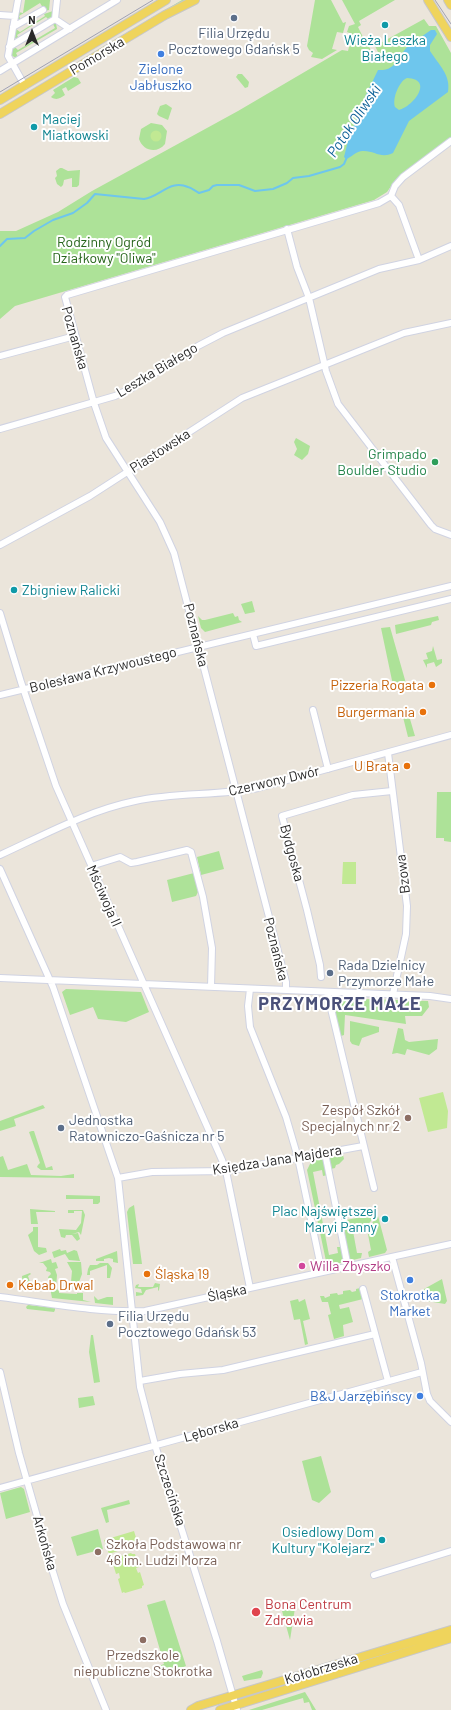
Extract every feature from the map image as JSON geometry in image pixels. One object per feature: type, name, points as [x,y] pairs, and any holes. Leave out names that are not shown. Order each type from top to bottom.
[{"type":"main road","name":"Pomorska","points":[[0,100],[166,0]]},
{"type":"main road","name":"Pomorska","points":[[0,114],[165,15],[195,0]]},
{"type":"main road","points":[[428,0],[451,37]]},
{"type":"main road","points":[[448,0],[451,5]]},
{"type":"main road","points":[[71,58],[76,68]]},
{"type":"main road","name":"Kołobrzeska","points":[[191,1710],[198,1706],[451,1630]]},
{"type":"main road","name":"Kołobrzeska","points":[[220,1710],[236,1708],[360,1666],[451,1638]]},
{"type":"main road","points":[[307,1673],[310,1683]]},
{"type":"street","points":[[18,0],[8,56],[11,64],[25,86]]},
{"type":"street","points":[[55,19],[57,0]]},
{"type":"street","points":[[0,71],[116,0]]},
{"type":"street","points":[[13,27],[43,10]]},
{"type":"street","points":[[0,15],[15,16]]},
{"type":"street","points":[[55,19],[70,29]]},
{"type":"street","points":[[9,47],[55,19]]},
{"type":"street","points":[[451,141],[403,177],[395,186],[391,196],[379,203],[287,229],[297,267],[309,298],[330,386],[342,409],[431,525],[435,529],[451,535]]},
{"type":"street","points":[[391,196],[399,205],[419,260]]},
{"type":"street","name":"Poznańska","points":[[286,990],[286,982],[178,566],[169,540],[160,522],[106,438],[94,403],[65,297],[67,295],[287,229]]},
{"type":"street","name":"Leszka Białego","points":[[0,429],[115,396],[132,388],[198,346],[223,333],[379,269],[419,260],[451,246]]},
{"type":"street","name":"Piastowska","points":[[0,545],[75,506],[237,401],[404,333],[451,323]]},
{"type":"street","points":[[0,356],[75,336]]},
{"type":"street","name":"Bolesława Krzywoustego","points":[[0,695],[451,586]]},
{"type":"street","points":[[253,634],[256,646],[451,599]]},
{"type":"street","name":"Mściwoja II","points":[[0,613],[56,786],[226,1171],[250,1288]]},
{"type":"street","points":[[312,710],[328,769]]},
{"type":"street","name":"Czerwony Dwór","points":[[0,855],[72,822],[122,804],[148,798],[174,795],[236,792],[258,788],[451,735]]},
{"type":"street","name":"Bzowa","points":[[388,752],[407,916],[406,934],[393,994]]},
{"type":"street","name":"Bydgoska","points":[[322,977],[311,926],[282,816],[353,795],[392,791]]},
{"type":"street","points":[[91,866],[120,858],[131,863],[187,850],[191,852],[204,904],[212,948],[211,987]]},
{"type":"street","name":"Szczecińska","points":[[0,869],[49,980],[74,1046],[118,1178],[140,1381],[155,1445],[201,1586],[236,1708]]},
{"type":"street","points":[[0,978],[393,994],[451,999]]},
{"type":"street","points":[[250,989],[248,1016],[250,1027],[286,1117],[298,1158],[322,1272]]},
{"type":"street","points":[[327,992],[374,1188]]},
{"type":"street","name":"Księdza Jana Majdera","points":[[118,1178],[152,1172],[226,1171],[364,1146]]},
{"type":"street","points":[[325,1153],[348,1267]]},
{"type":"street","name":"Śląska","points":[[0,1297],[85,1308],[133,1312],[145,1311],[451,1244]]},
{"type":"street","points":[[392,1257],[430,1401],[451,1422]]},
{"type":"street","points":[[363,1289],[388,1381]]},
{"type":"street","points":[[140,1381],[180,1374],[223,1370],[375,1334]]},
{"type":"street","name":"Arkońska","points":[[0,1372],[10,1418],[27,1481],[63,1604],[106,1710]]},
{"type":"street","name":"Lęborska","points":[[0,1488],[422,1372]]},
{"type":"street","points":[[374,1575],[451,1551]]},
{"type":"green space","points":[[25,0],[50,0],[49,10],[45,11],[40,3],[19,16],[21,20],[18,21],[18,12],[23,13]]},
{"type":"green space","points":[[182,0],[187,0],[79,61]]},
{"type":"green space","points":[[315,0],[331,0],[343,23],[346,22],[343,33],[337,32],[332,49],[337,50],[322,59],[311,57],[313,53],[307,46]]},
{"type":"green space","name":"Rodzinny Ogród Działkowy \"Oliwa\"","points":[[342,0],[395,0],[359,21],[361,25],[358,27],[365,41],[363,43],[364,45],[367,43],[373,54],[378,52],[375,46],[424,19],[429,26],[436,26],[451,53],[451,138],[403,173],[387,192],[374,200],[15,306],[0,319],[0,231],[16,231],[58,212],[92,191],[238,111],[342,50],[348,51],[352,34],[347,32],[349,26],[355,24]]},
{"type":"green space","points":[[53,11],[52,18],[49,20],[46,17],[17,35],[19,39],[14,38],[16,29],[20,32],[45,16],[44,14]]},
{"type":"green space","points":[[56,23],[57,29],[16,53],[18,57],[16,58],[11,55],[12,49],[15,47],[18,50],[55,28],[53,24]]},
{"type":"green space","points":[[238,74],[242,74],[249,82],[248,87],[245,88],[236,77]]},
{"type":"green space","points":[[74,77],[78,78],[81,83],[68,91],[66,87],[62,89],[65,95],[60,98],[55,99],[51,97],[55,93],[53,90]]},
{"type":"green space","points":[[166,104],[172,108],[168,120],[157,114],[160,106]]},
{"type":"green space","points":[[151,123],[162,125],[167,131],[165,144],[154,150],[150,150],[144,146],[139,139],[141,129]]},
{"type":"green space","points":[[156,130],[160,132],[162,136],[160,140],[156,142],[152,140],[150,136],[152,132]]},
{"type":"green space","points":[[60,168],[68,171],[80,170],[79,185],[77,187],[72,187],[72,178],[64,180],[61,187],[57,184],[55,178],[57,176],[56,171]]},
{"type":"green space","points":[[296,438],[310,446],[308,454],[302,460],[294,455],[297,449],[294,442]]},
{"type":"green space","points":[[252,601],[255,612],[245,614],[241,604]]},
{"type":"green space","points":[[233,613],[235,617],[238,616],[239,620],[242,622],[205,632],[201,628],[198,616],[202,620],[205,620]]},
{"type":"green space","points":[[438,616],[439,620],[432,622],[431,625],[396,634],[395,625]]},
{"type":"green space","points":[[390,627],[407,687],[394,690],[381,628]]},
{"type":"green space","points":[[433,646],[437,660],[442,659],[442,663],[436,667],[434,662],[427,664],[427,668],[423,660],[428,659],[426,653],[432,651]]},
{"type":"green space","points":[[403,717],[410,719],[415,736],[408,737]]},
{"type":"green space","points":[[437,792],[451,792],[451,842],[444,841],[444,838],[436,838]]},
{"type":"green space","points":[[219,851],[224,869],[201,875],[197,857]]},
{"type":"green space","points":[[343,862],[356,862],[356,884],[342,884]]},
{"type":"green space","points":[[194,873],[198,892],[196,896],[172,902],[167,880]]},
{"type":"green space","points":[[66,989],[141,992],[149,1012],[126,1022],[98,1019],[93,1007],[70,1015],[62,992]]},
{"type":"green space","points":[[334,998],[428,1001],[429,1007],[422,1016],[405,1016],[406,1024],[345,1015],[344,1035],[341,1036],[332,1001]]},
{"type":"green space","points":[[350,1021],[379,1027],[379,1032],[362,1038],[359,1046],[352,1044],[350,1041]]},
{"type":"green space","points":[[398,1028],[403,1029],[405,1040],[409,1042],[438,1039],[437,1049],[429,1055],[407,1049],[405,1055],[397,1053],[392,1054]]},
{"type":"green space","points":[[443,1092],[448,1111],[447,1128],[428,1132],[419,1098]]},
{"type":"green space","points":[[43,1105],[45,1108],[14,1119],[16,1126],[0,1131],[0,1121]]},
{"type":"green space","points":[[34,1131],[46,1168],[52,1166],[53,1170],[41,1170],[37,1167],[40,1163],[29,1132]]},
{"type":"green space","points":[[343,1155],[344,1159],[336,1165],[335,1168],[331,1169],[329,1158]]},
{"type":"green space","points":[[3,1156],[8,1170],[27,1164],[31,1175],[61,1176],[74,1174],[74,1178],[0,1177],[0,1157]]},
{"type":"green space","points":[[324,1158],[328,1175],[323,1176],[322,1170],[313,1172],[329,1255],[338,1253],[337,1247],[341,1247],[344,1260],[344,1262],[327,1266],[307,1170],[312,1160]]},
{"type":"green space","points":[[66,1195],[100,1196],[100,1202],[98,1204],[93,1204],[93,1199],[66,1199]]},
{"type":"green space","points":[[134,1205],[142,1264],[133,1264],[127,1212],[129,1208]]},
{"type":"green space","points":[[30,1209],[55,1212],[36,1212],[38,1224],[31,1224]]},
{"type":"green space","points":[[68,1210],[83,1210],[85,1215],[81,1235],[79,1232],[72,1234],[78,1233],[80,1239],[77,1241],[72,1235],[66,1235],[65,1238],[61,1237],[59,1229],[76,1230],[81,1223],[82,1211],[68,1213]]},
{"type":"green space","points":[[377,1214],[364,1229],[353,1231],[357,1253],[362,1253],[361,1258],[349,1261],[341,1221]]},
{"type":"green space","points":[[378,1216],[387,1250],[385,1253],[369,1257],[368,1252],[371,1250],[367,1229]]},
{"type":"green space","points":[[33,1227],[38,1227],[38,1247],[46,1248],[47,1252],[39,1255],[34,1251],[28,1235],[33,1231]]},
{"type":"green space","points":[[60,1249],[61,1251],[66,1250],[67,1253],[74,1250],[77,1251],[80,1261],[69,1260],[65,1254],[54,1258],[52,1252]]},
{"type":"green space","points":[[117,1251],[118,1263],[113,1262],[113,1259],[109,1258],[104,1259],[104,1261],[96,1261],[96,1259]]},
{"type":"green space","points":[[51,1259],[52,1263],[56,1262],[58,1268],[55,1269],[57,1275],[56,1289],[59,1290],[59,1293],[83,1293],[83,1300],[91,1302],[52,1298],[48,1277],[51,1274],[50,1272],[46,1271],[47,1268],[43,1263],[39,1263]]},
{"type":"green space","points":[[67,1262],[81,1262],[82,1274],[79,1282],[71,1282],[72,1271]]},
{"type":"green space","points":[[100,1263],[108,1263],[112,1268],[110,1278],[107,1278],[107,1265],[90,1271],[90,1275],[87,1275],[90,1265],[97,1265]]},
{"type":"green space","points":[[31,1274],[28,1276],[33,1291],[23,1289],[22,1276]]},
{"type":"green space","points":[[442,1279],[447,1301],[445,1304],[427,1301],[424,1289]]},
{"type":"green space","points":[[155,1283],[160,1284],[158,1291],[158,1287],[146,1290],[143,1295],[136,1296],[136,1292],[142,1293],[141,1289],[135,1288],[136,1285],[139,1284],[138,1287],[153,1287]]},
{"type":"green space","points":[[360,1288],[363,1299],[339,1305],[340,1309],[349,1307],[353,1322],[343,1325],[344,1336],[334,1339],[328,1315],[331,1314],[328,1302],[322,1302],[320,1296],[324,1296],[325,1298],[330,1296],[330,1294],[343,1294],[343,1291],[350,1290],[352,1292]]},
{"type":"green space","points":[[94,1296],[98,1300],[113,1297],[113,1305],[95,1303]]},
{"type":"green space","points":[[298,1299],[299,1302],[305,1299],[310,1319],[303,1321],[308,1344],[305,1345],[300,1319],[294,1320],[290,1301]]},
{"type":"green space","points":[[28,1305],[55,1308],[55,1310],[54,1312],[27,1309],[26,1307]]},
{"type":"green space","points":[[91,1335],[93,1335],[100,1382],[94,1383],[89,1352]]},
{"type":"green space","points":[[93,1396],[95,1405],[79,1408],[78,1398]]},
{"type":"green space","points":[[321,1456],[331,1492],[319,1503],[312,1500],[302,1461]]},
{"type":"green space","points":[[21,1487],[24,1489],[30,1512],[6,1519],[0,1493]]},
{"type":"green space","points":[[129,1500],[130,1504],[107,1510],[109,1522],[106,1523],[101,1508]]},
{"type":"green space","points":[[98,1529],[103,1549],[77,1556],[71,1537]]},
{"type":"green space","points":[[134,1531],[138,1544],[109,1554],[104,1540]]},
{"type":"green space","points":[[131,1553],[135,1554],[139,1567],[136,1568],[138,1573],[140,1572],[144,1585],[142,1588],[122,1593],[118,1579],[120,1578],[119,1573],[116,1574],[112,1561],[114,1558]]},
{"type":"green space","points":[[165,1600],[186,1666],[162,1675],[159,1666],[164,1664],[147,1605]]},
{"type":"green space","points":[[295,1608],[290,1640],[282,1611]]},
{"type":"green space","points":[[262,1670],[263,1673],[261,1678],[244,1681],[242,1676]]},
{"type":"green space","points":[[305,1692],[316,1710],[312,1710],[309,1702],[304,1703],[303,1698],[262,1710],[249,1710]]},
{"type":"water","points":[[431,30],[435,30],[437,34],[430,45],[430,51],[446,75],[448,80],[448,92],[409,121],[393,153],[389,155],[381,155],[368,151],[361,151],[346,159],[344,157],[348,141],[365,97],[378,70],[390,68],[397,62],[410,44]],"holes":[[[407,78],[415,79],[419,83],[419,93],[405,108],[399,110],[394,104],[395,95],[399,86]]]},
{"type":"waterway","name":"Potok Oliwski","points":[[0,246],[7,239],[25,238],[53,220],[73,213],[87,203],[95,194],[144,199],[150,198],[176,185],[189,187],[199,193],[209,190],[213,186],[217,185],[239,185],[255,191],[273,189],[287,183],[293,178],[309,176],[340,167],[344,164],[347,157]]},
{"type":"tram line","points":[[0,92],[153,0]]},
{"type":"tram line","points":[[435,0],[451,24]]},
{"type":"place","name":"Filia Urzędu Pocztowego Gdańsk 5","points":[[234,18]]},
{"type":"place","name":"Wieża Leszka Białego","points":[[385,25]]},
{"type":"place","name":"Zielone Jabłuszko","points":[[161,54]]},
{"type":"place","name":"Maciej Miatkowski","points":[[34,127]]},
{"type":"place","name":"Grimpado Boulder Studio","points":[[435,462]]},
{"type":"place","name":"Zbigniew Ralicki","points":[[14,590]]},
{"type":"place","name":"Pizzeria Rogata","points":[[432,685]]},
{"type":"place","name":"Burgermania","points":[[423,712]]},
{"type":"place","name":"U Brata","points":[[407,766]]},
{"type":"place","name":"Rada Dzielnicy Przymorze Małe","points":[[330,973]]},
{"type":"place","name":"Zespół Szkół Specjalnych nr 2","points":[[408,1118]]},
{"type":"place","name":"Jednostka Ratowniczo-Gaśnicza nr 5","points":[[61,1128]]},
{"type":"place","name":"Plac Najświętszej Maryi Panny","points":[[385,1219]]},
{"type":"place","name":"Willa Zbyszko","points":[[302,1266]]},
{"type":"place","name":"Śląska 19","points":[[147,1274]]},
{"type":"place","name":"Stokrotka Market","points":[[410,1280]]},
{"type":"place","name":"Kebab Drwal","points":[[10,1285]]},
{"type":"place","name":"Filia Urzędu Pocztowego Gdańsk 53","points":[[110,1324]]},
{"type":"place","name":"B&J Jarzębińscy","points":[[420,1396]]},
{"type":"place","name":"Osiedlowy Dom Kultury \"Kolejarz\"","points":[[382,1540]]},
{"type":"place","name":"Szkoła Podstawowa nr 46 im. Ludzi Morza","points":[[98,1552]]},
{"type":"place","name":"Bona Centrum Zdrowia","points":[[256,1612]]},
{"type":"place","name":"Przedszkole niepubliczne Stokrotka","points":[[143,1640]]},
{"type":"district","name":"PRZYMORZE MAŁE","points":[[340,1004]]}]
